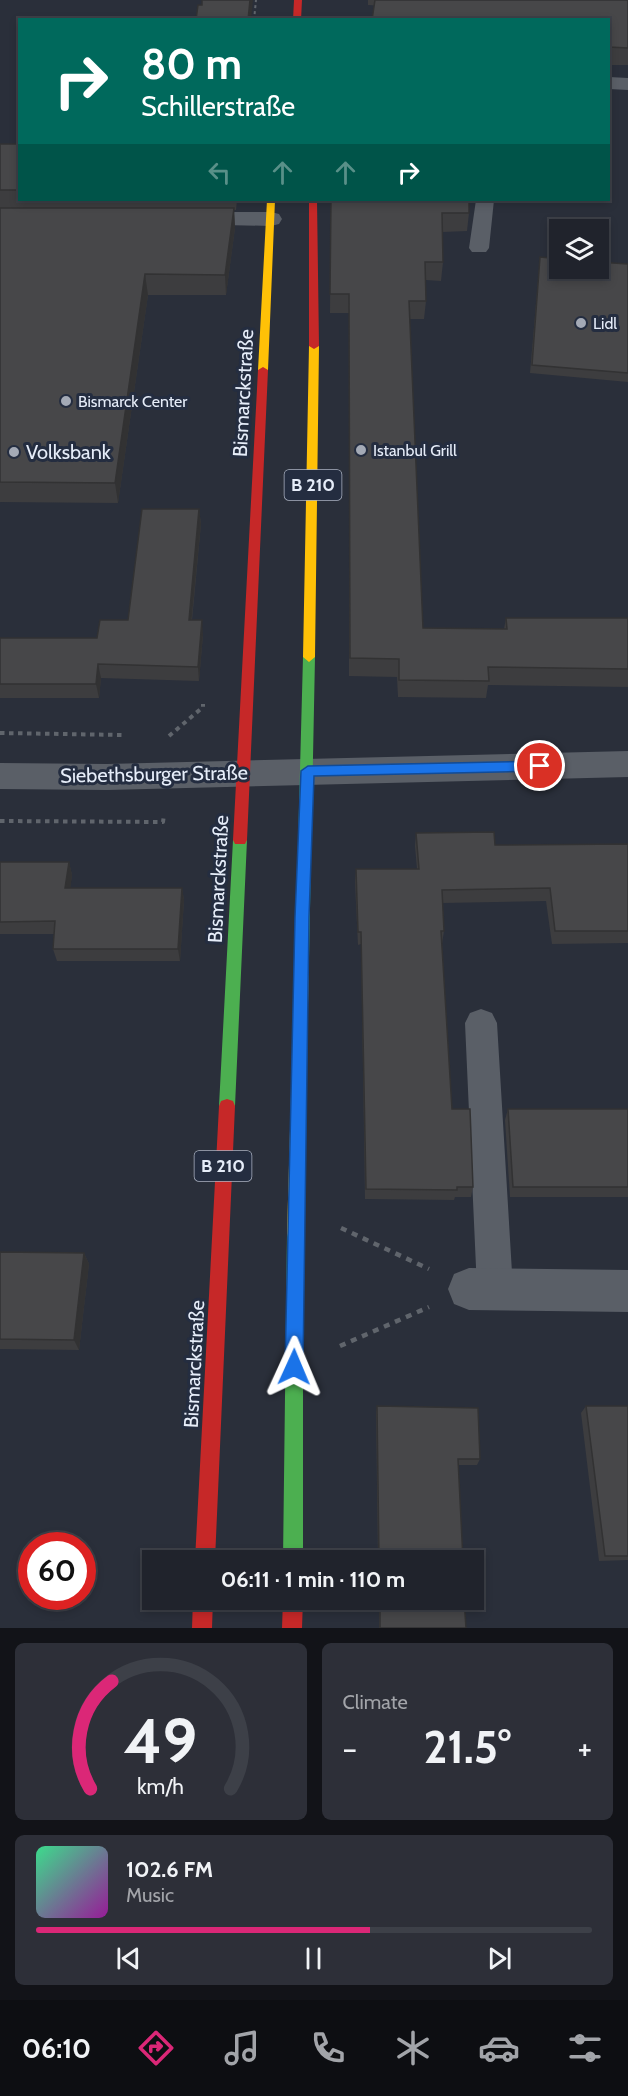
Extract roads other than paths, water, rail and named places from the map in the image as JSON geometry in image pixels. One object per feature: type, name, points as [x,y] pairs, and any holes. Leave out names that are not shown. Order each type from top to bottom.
[{"type":"main road","points":[[297,18],[298,0]]},
{"type":"main road","name":"B 210","points":[[293,1550],[297,1207],[314,433],[313,201]]},
{"type":"main road","name":"Bismarckstraße","points":[[205,1550],[271,209]]},
{"type":"main road","points":[[202,1628],[203,1610]]},
{"type":"main road","points":[[292,1628],[293,1610]]},
{"type":"street","points":[[610,83],[628,84]]},
{"type":"street","points":[[165,219],[271,209]]},
{"type":"street","name":"Siebethsburger Straße","points":[[0,776],[107,777],[628,764]]},
{"type":"street","points":[[482,1289],[628,1291]]},
{"type":"lane","points":[[479,248],[486,201]]},
{"type":"lane","points":[[481,1023],[482,1289]]},
{"type":"place","name":"Lidl","points":[[581,323]]},
{"type":"place","name":"Bismarck Center","points":[[66,401]]},
{"type":"place","name":"Istanbul Grill","points":[[361,450]]},
{"type":"place","name":"Volksbank","points":[[14,452]]}]
